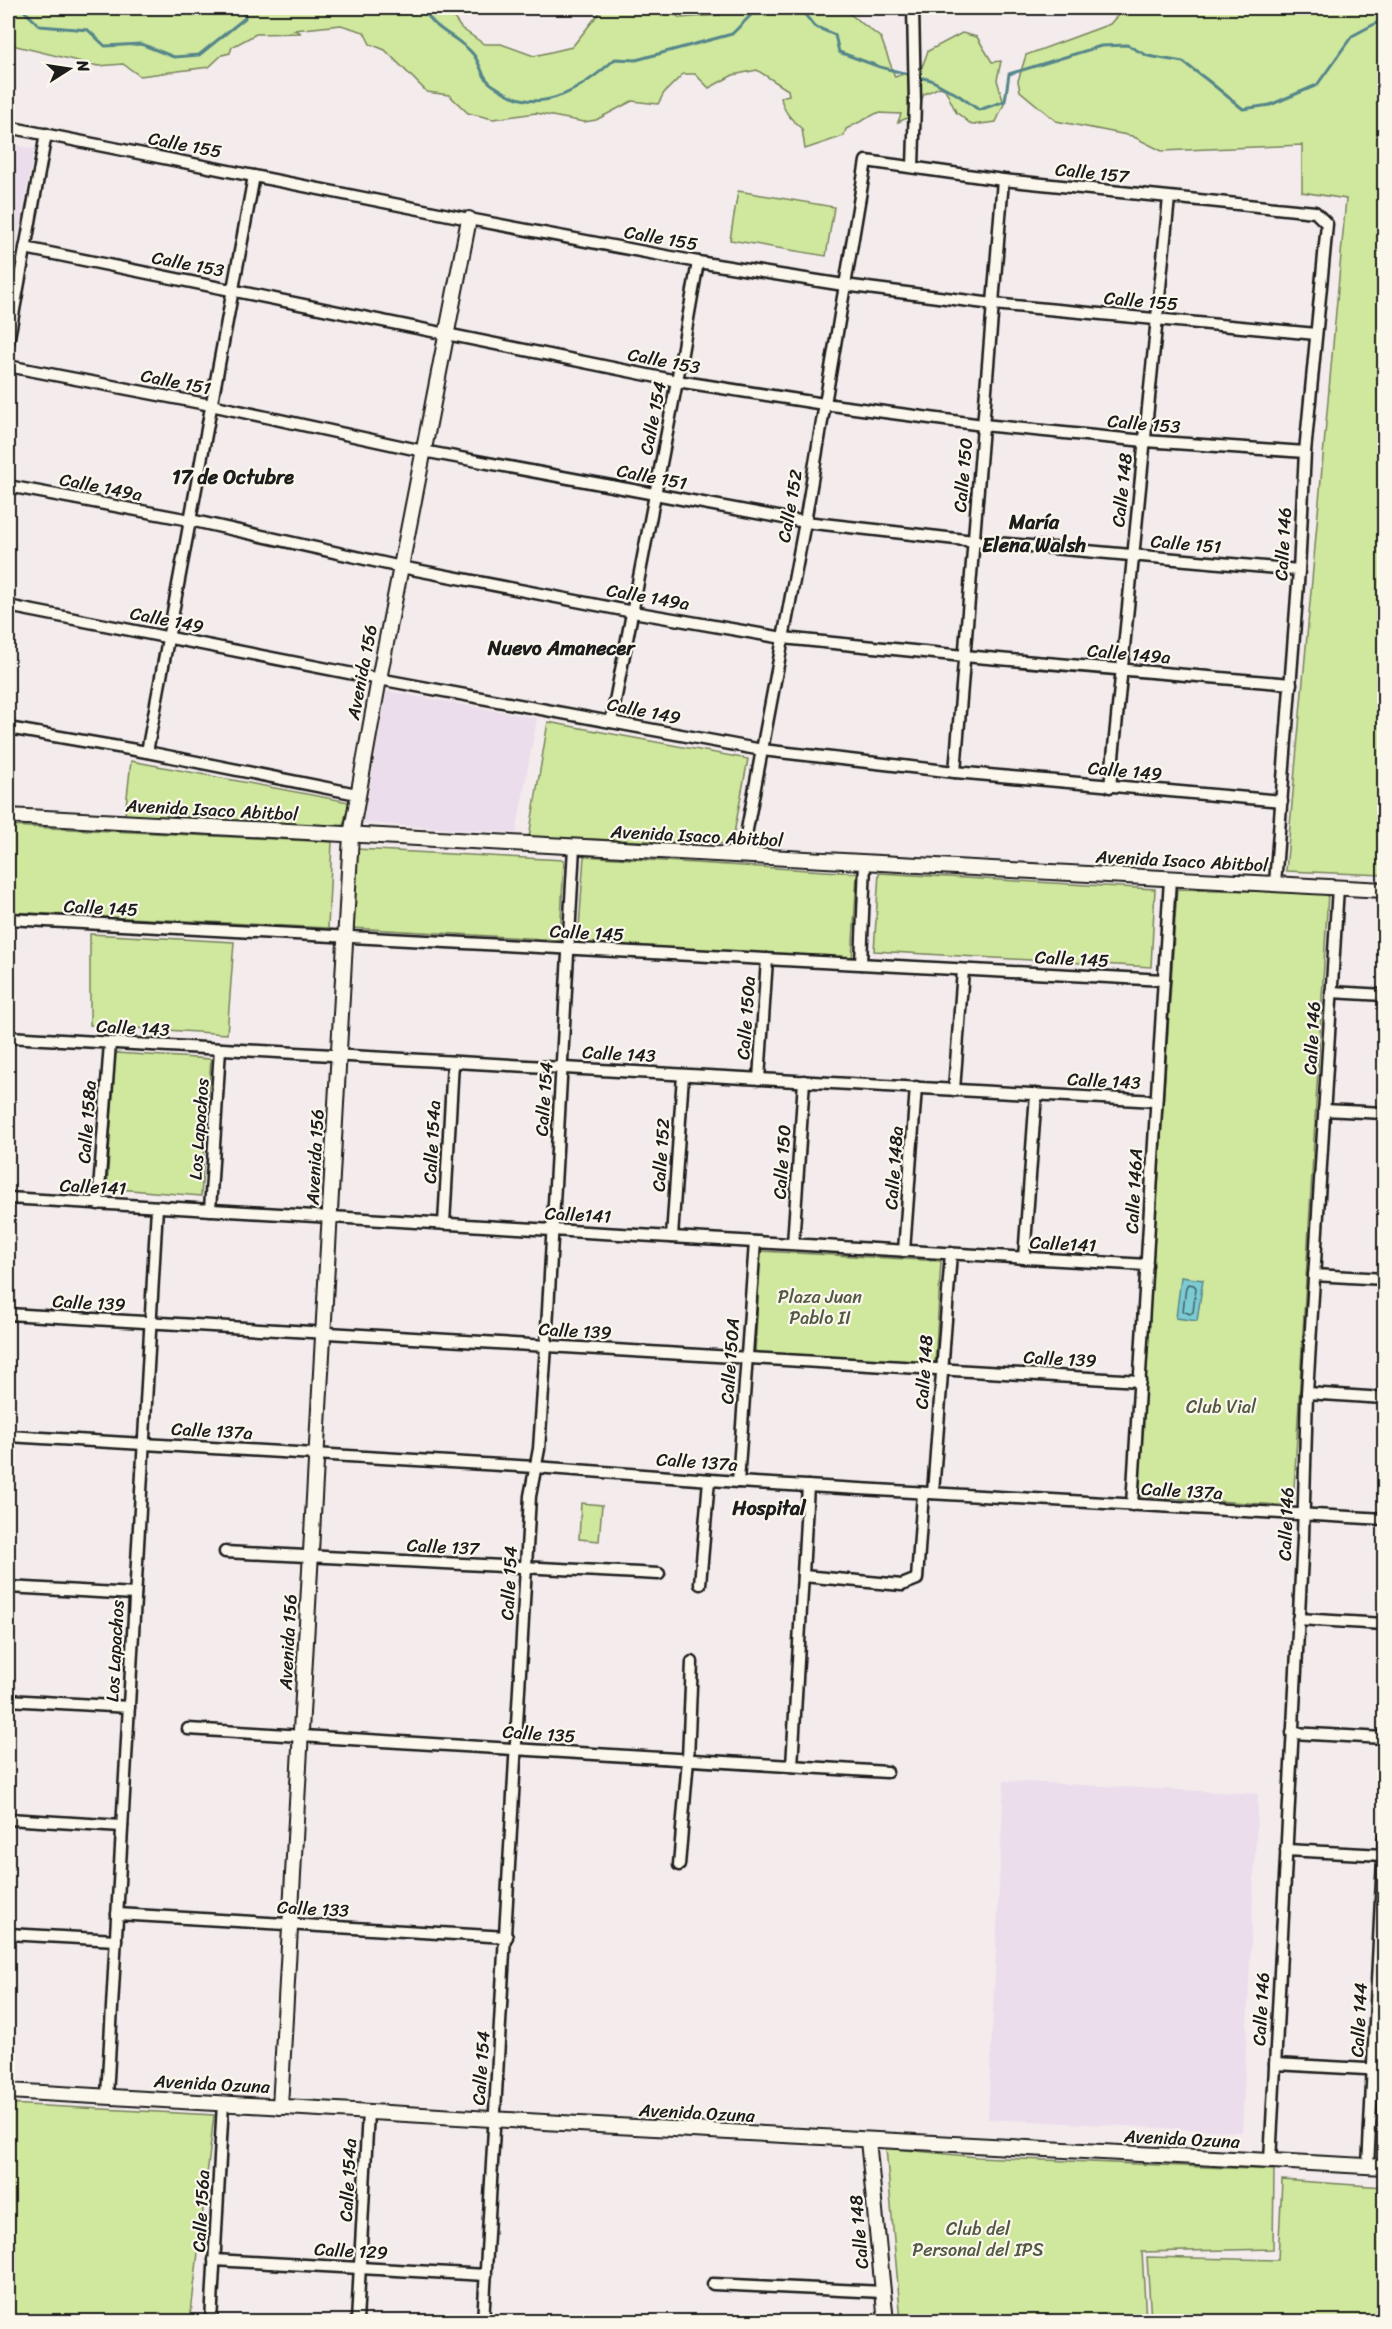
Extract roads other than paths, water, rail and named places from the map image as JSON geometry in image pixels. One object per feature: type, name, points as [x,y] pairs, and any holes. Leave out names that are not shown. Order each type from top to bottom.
[{"type":"main road","name":"Avenida 156","points":[[280,2106],[351,836],[357,794],[469,219]]},
{"type":"main road","name":"Avenida Isaco Abitbol","points":[[8,816],[1384,890]]},
{"type":"main road","name":"Avenida Ozuna","points":[[8,2091],[1384,2168]]},
{"type":"main road","name":"Calle 148","points":[[868,2140],[886,2322]]},
{"type":"street","points":[[913,8],[915,102],[913,167]]},
{"type":"street","name":"Calle 155","points":[[8,127],[698,262],[844,285],[993,304],[1316,334]]},
{"type":"street","points":[[8,343],[46,134]]},
{"type":"street","name":"Calle 157","points":[[866,161],[1004,180],[1316,212]]},
{"type":"street","name":"Calle 152","points":[[742,856],[805,522],[866,161]]},
{"type":"street","points":[[147,752],[254,176]]},
{"type":"street","name":"Calle 150","points":[[955,772],[1004,180]]},
{"type":"street","name":"Calle 148","points":[[1110,787],[1169,198]]},
{"type":"street","name":"Calle 146","points":[[1275,884],[1299,570],[1305,452],[1327,224],[1316,212]]},
{"type":"street","name":"Calle 153","points":[[25,248],[677,381],[824,404],[983,425],[1145,441],[1305,452]]},
{"type":"street","name":"Calle 154","points":[[611,722],[698,262]]},
{"type":"street","name":"Calle 151","points":[[8,366],[211,405],[423,451],[805,522],[974,541],[1299,570]]},
{"type":"street","name":"Calle 149a","points":[[8,486],[190,520],[401,567],[633,612],[783,638],[1291,684]]},
{"type":"street","name":"Calle 149","points":[[8,606],[379,679],[762,750],[955,772],[1282,801]]},
{"type":"street","points":[[8,728],[147,752],[357,794]]},
{"type":"street","name":"Calle 154","points":[[483,2322],[507,1936],[530,1496],[539,1449],[546,1346],[574,847]]},
{"type":"street","points":[[861,964],[865,863]]},
{"type":"street","name":"Calle 146A","points":[[1132,1505],[1170,879]]},
{"type":"street","name":"Calle 146","points":[[1270,2161],[1304,1514],[1307,1393],[1338,887]]},
{"type":"street","name":"Calle 145","points":[[8,919],[1164,980]]},
{"type":"street","name":"Calle 150a","points":[[759,1079],[766,959]]},
{"type":"street","points":[[954,1090],[963,970]]},
{"type":"street","points":[[1331,992],[1384,994]]},
{"type":"street","name":"Calle 143","points":[[8,1037],[1156,1101]]},
{"type":"street","name":"Calle 158a","points":[[98,1204],[110,1043]]},
{"type":"street","name":"Los Lapachos","points":[[210,1210],[220,1049]]},
{"type":"street","name":"Calle 154a","points":[[444,1224],[453,1062]]},
{"type":"street","name":"Calle 152","points":[[672,1237],[684,1075]]},
{"type":"street","name":"Calle 150","points":[[793,1244],[804,1081]]},
{"type":"street","name":"Calle 148a","points":[[904,1251],[916,1087]]},
{"type":"street","points":[[1024,1258],[1036,1094]]},
{"type":"street","points":[[1324,1110],[1384,1113]]},
{"type":"street","name":"Calle141","points":[[8,1198],[1147,1265]]},
{"type":"street","name":"Los Lapachos","points":[[107,2096],[156,1207]]},
{"type":"street","name":"Calle 150A","points":[[738,1482],[755,1242]]},
{"type":"street","name":"Calle 148","points":[[803,1576],[902,1585],[917,1579],[942,1369],[951,1254]]},
{"type":"street","points":[[1314,1275],[1384,1279]]},
{"type":"street","name":"Calle 139","points":[[8,1314],[1140,1381]]},
{"type":"street","points":[[1307,1393],[1384,1398]]},
{"type":"street","name":"Calle 137a","points":[[8,1436],[535,1467],[738,1482],[1384,1519]]},
{"type":"street","points":[[700,1584],[709,1480]]},
{"type":"street","points":[[792,1766],[808,1486]]},
{"type":"street","name":"Calle 137","points":[[225,1552],[659,1574]]},
{"type":"street","points":[[8,1587],[135,1594]]},
{"type":"street","points":[[1298,1619],[1384,1624]]},
{"type":"street","points":[[680,1865],[692,1662]]},
{"type":"street","points":[[8,1700],[129,1707]]},
{"type":"street","name":"Calle 135","points":[[188,1729],[887,1772]]},
{"type":"street","points":[[1292,1733],[1384,1738]]},
{"type":"street","points":[[8,1819],[122,1826]]},
{"type":"street","name":"Calle 144","points":[[1368,2167],[1372,2069],[1381,1961],[1384,1838]]},
{"type":"street","points":[[1286,1850],[1384,1855]]},
{"type":"street","name":"Calle 133","points":[[117,1914],[507,1936]]},
{"type":"street","points":[[8,1934],[116,1940]]},
{"type":"street","points":[[1275,2064],[1384,2070]]},
{"type":"street","name":"Calle 156a","points":[[211,2322],[223,2103]]},
{"type":"street","name":"Calle 154a","points":[[357,2322],[368,2112]]},
{"type":"street","name":"Calle 129","points":[[214,2260],[486,2275]]},
{"type":"street","points":[[713,2283],[883,2292]]},
{"type":"water","points":[[1181,1277],[1203,1280],[1197,1321],[1176,1318]]},
{"type":"waterway","points":[[21,8],[40,26],[88,30],[105,46],[141,44],[174,57],[199,55],[245,18],[244,8]]},
{"type":"waterway","points":[[424,8],[433,22],[473,54],[486,79],[519,99],[534,101],[563,95],[577,88],[615,59],[636,60],[732,34],[757,9],[762,8]]},
{"type":"waterway","points":[[800,8],[814,26],[835,35],[839,52],[880,67],[931,80],[979,110],[1005,101],[1009,74],[1101,46],[1127,45],[1148,56],[1183,62],[1243,109],[1270,105],[1317,85],[1352,36],[1384,19]]},
{"type":"district","name":"17 de Octubre","points":[[233,477]]},
{"type":"district","name":"María Elena Walsh","points":[[1034,534]]},
{"type":"district","name":"Nuevo Amanecer","points":[[561,648]]},
{"type":"district","name":"Hospital","points":[[769,1508]]},
{"type":"park label","name":"Plaza Juan Pablo II","points":[[820,1307]]},
{"type":"park label","name":"Club Vial","points":[[1221,1407]]},
{"type":"park label","name":"Club del Personal del IPS","points":[[978,2239]]}]
